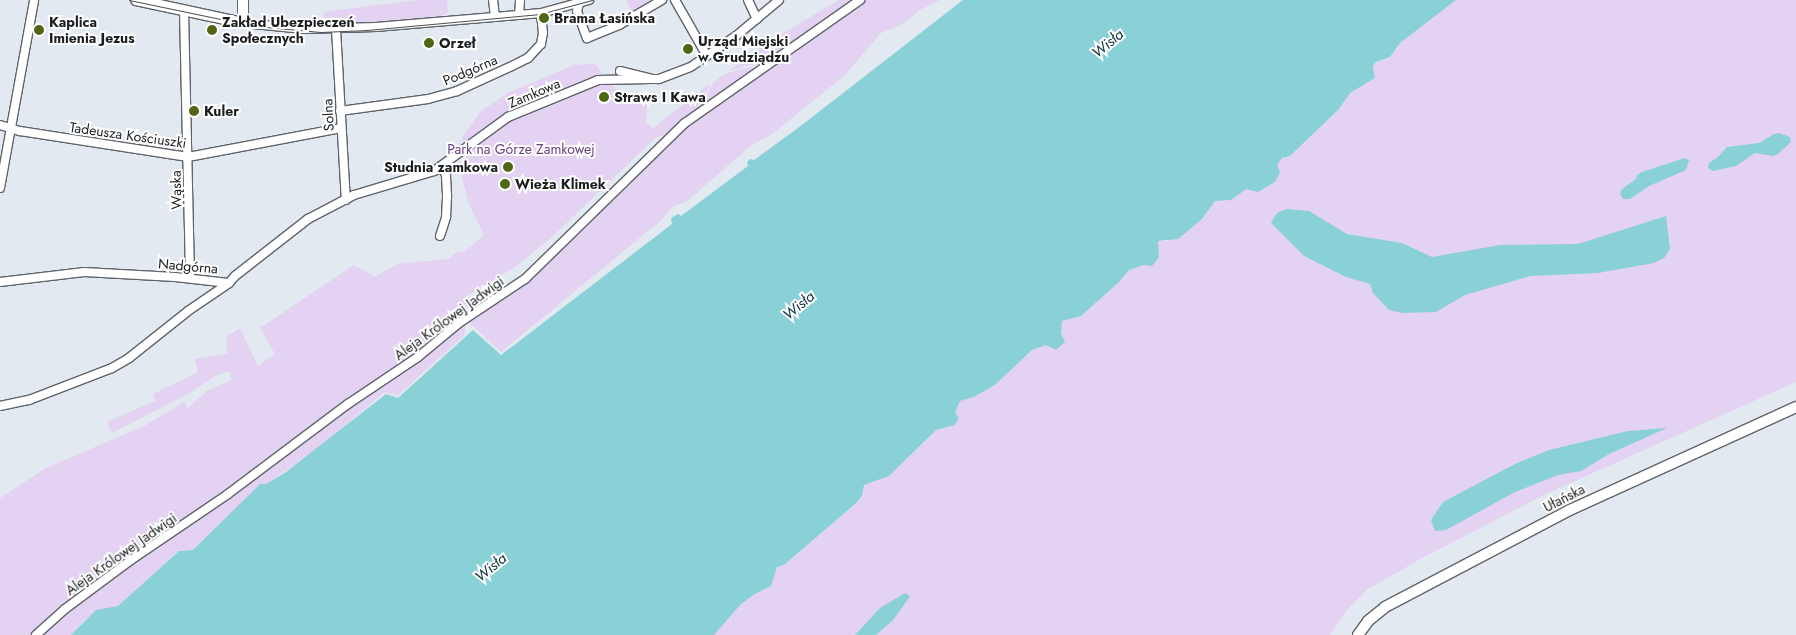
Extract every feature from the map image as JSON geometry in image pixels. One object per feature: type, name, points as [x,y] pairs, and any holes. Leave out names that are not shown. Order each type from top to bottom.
[{"type":"main road","points":[[136,0],[243,23],[243,0]]},
{"type":"main road","name":"Ułańska","points":[[1358,635],[1368,621],[1385,607],[1570,510],[1796,407]]},
{"type":"street","points":[[0,188],[34,0]]},
{"type":"street","points":[[493,0],[495,17]]},
{"type":"street","points":[[519,14],[520,0]]},
{"type":"street","points":[[243,23],[336,29],[541,13],[589,0]]},
{"type":"street","points":[[580,1],[577,11],[587,38],[620,25],[662,0]]},
{"type":"street","points":[[676,0],[707,56]]},
{"type":"street","points":[[748,0],[758,18]]},
{"type":"street","points":[[620,71],[651,79],[667,76],[691,66],[758,18],[779,0]]},
{"type":"street","name":"Aleja Królowej Jadwigi","points":[[36,635],[66,609],[131,560],[228,494],[348,404],[418,357],[459,323],[525,278],[685,123],[820,26],[848,10],[860,0]]},
{"type":"street","name":"Wąska","points":[[184,11],[190,278]]},
{"type":"street","name":"Podgórna","points":[[340,111],[428,99],[451,93],[512,66],[528,58],[540,44],[543,33],[541,13]]},
{"type":"street","name":"Solna","points":[[336,29],[346,200]]},
{"type":"street","name":"Zamkowa","points":[[346,200],[423,175],[441,166],[508,117],[604,79],[651,79]]},
{"type":"street","name":"Tadeusza Kościuszki","points":[[0,125],[188,156],[341,128]]},
{"type":"street","points":[[440,236],[446,217],[447,195],[446,175],[441,166]]},
{"type":"street","name":"Nadgórna","points":[[0,282],[84,272],[190,278],[229,284],[235,276],[308,219],[346,200]]},
{"type":"street","points":[[0,406],[29,400],[112,368],[129,358],[188,311],[229,284]]},
{"type":"green space","points":[[416,0],[447,0],[448,13],[436,18],[326,27],[324,12]]},
{"type":"green space","points":[[626,0],[649,0],[648,5],[632,13]]},
{"type":"green space","points":[[839,0],[857,0],[759,66],[756,64],[728,71],[775,38]]},
{"type":"green space","points":[[864,0],[940,0],[920,10],[901,25],[881,33],[844,76],[772,134],[752,145],[687,201],[673,207],[659,222],[501,352],[468,321],[541,267],[688,125],[782,62]]},
{"type":"green space","points":[[1456,0],[1796,0],[1796,382],[1546,494],[1424,557],[1368,589],[1346,611],[1330,635],[714,635],[741,604],[771,586],[777,567],[784,565],[855,504],[862,496],[864,485],[889,476],[936,430],[955,425],[955,413],[960,401],[974,397],[995,385],[1032,350],[1046,345],[1061,333],[1061,321],[1081,316],[1119,282],[1129,270],[1159,257],[1158,241],[1169,241],[1202,219],[1215,201],[1230,200],[1277,165],[1282,158],[1290,156],[1339,109],[1350,93],[1375,78],[1373,66],[1377,62],[1390,57],[1400,43]]},
{"type":"green space","name":"Park na Górze Zamkowej","points":[[595,64],[623,99],[647,99],[646,123],[653,128],[711,83],[697,107],[701,108],[666,138],[663,135],[655,138],[551,238],[515,267],[467,296],[468,308],[464,336],[397,396],[385,392],[313,452],[266,484],[260,484],[193,550],[179,551],[118,606],[105,609],[86,619],[71,635],[0,635],[0,498],[46,468],[146,425],[184,402],[188,408],[207,391],[231,380],[230,371],[217,375],[188,394],[112,433],[107,422],[155,401],[153,394],[198,372],[195,359],[227,354],[226,337],[240,328],[258,366],[275,354],[260,328],[354,265],[375,277],[397,264],[449,259],[458,251],[463,253],[484,235],[469,205],[462,177],[466,157],[462,137],[481,111],[508,93],[574,65]]},
{"type":"green space","points":[[750,67],[756,69],[703,107],[702,103],[713,83],[724,74]]},
{"type":"water","name":"Wisła","points":[[963,0],[1456,0],[1400,43],[1390,57],[1376,62],[1373,66],[1375,78],[1350,93],[1339,109],[1290,156],[1282,158],[1277,165],[1280,172],[1275,182],[1258,192],[1246,189],[1231,200],[1215,201],[1202,219],[1178,239],[1158,241],[1159,257],[1152,266],[1144,265],[1129,270],[1119,282],[1081,316],[1062,321],[1061,333],[1065,342],[1056,350],[1046,345],[1032,350],[995,385],[974,397],[960,401],[955,413],[959,418],[955,425],[936,430],[889,476],[864,485],[862,496],[855,504],[784,565],[777,567],[771,586],[741,604],[714,635],[71,635],[96,610],[118,606],[179,551],[193,550],[260,484],[266,484],[286,472],[386,394],[398,398],[473,330],[501,355],[672,224],[671,218],[678,214],[681,216],[748,166],[747,162],[750,159],[754,160],[798,128]]},
{"type":"water","points":[[1779,133],[1790,137],[1791,142],[1778,154],[1773,156],[1755,153],[1736,166],[1713,171],[1708,168],[1709,163],[1727,147],[1759,143]]},
{"type":"water","points":[[1685,158],[1689,160],[1686,170],[1649,186],[1630,199],[1623,199],[1620,194],[1622,189],[1636,179],[1637,175]]},
{"type":"water","points":[[1287,209],[1309,211],[1347,234],[1402,243],[1432,257],[1500,245],[1578,244],[1666,216],[1670,249],[1664,258],[1654,263],[1598,273],[1530,276],[1465,295],[1436,312],[1402,313],[1389,310],[1373,293],[1370,284],[1346,277],[1304,256],[1271,223],[1277,213]]},
{"type":"water","points":[[1667,428],[1609,454],[1581,471],[1558,475],[1515,492],[1446,530],[1435,531],[1431,520],[1443,502],[1515,464],[1549,450],[1628,431]]},
{"type":"water","points":[[905,593],[910,596],[904,605],[893,620],[876,635],[855,635],[880,608]]},
{"type":"tram line","points":[[129,0],[255,26],[321,32],[367,30],[540,14],[592,0]]},
{"type":"place","name":"Brama Łasińska","points":[[544,18]]},
{"type":"place","name":"Kaplica Imienia Jezus","points":[[39,30]]},
{"type":"place","name":"Zakład Ubezpieczeń Społecznych","points":[[212,30]]},
{"type":"place","name":"Orzeł","points":[[429,43]]},
{"type":"place","name":"Urząd Miejski w Grudziądzu","points":[[688,49]]},
{"type":"place","name":"Straws I Kawa","points":[[604,97]]},
{"type":"place","name":"Kuler","points":[[194,111]]},
{"type":"place","name":"Studnia zamkowa","points":[[508,167]]},
{"type":"place","name":"Wieża Klimek","points":[[505,184]]}]
